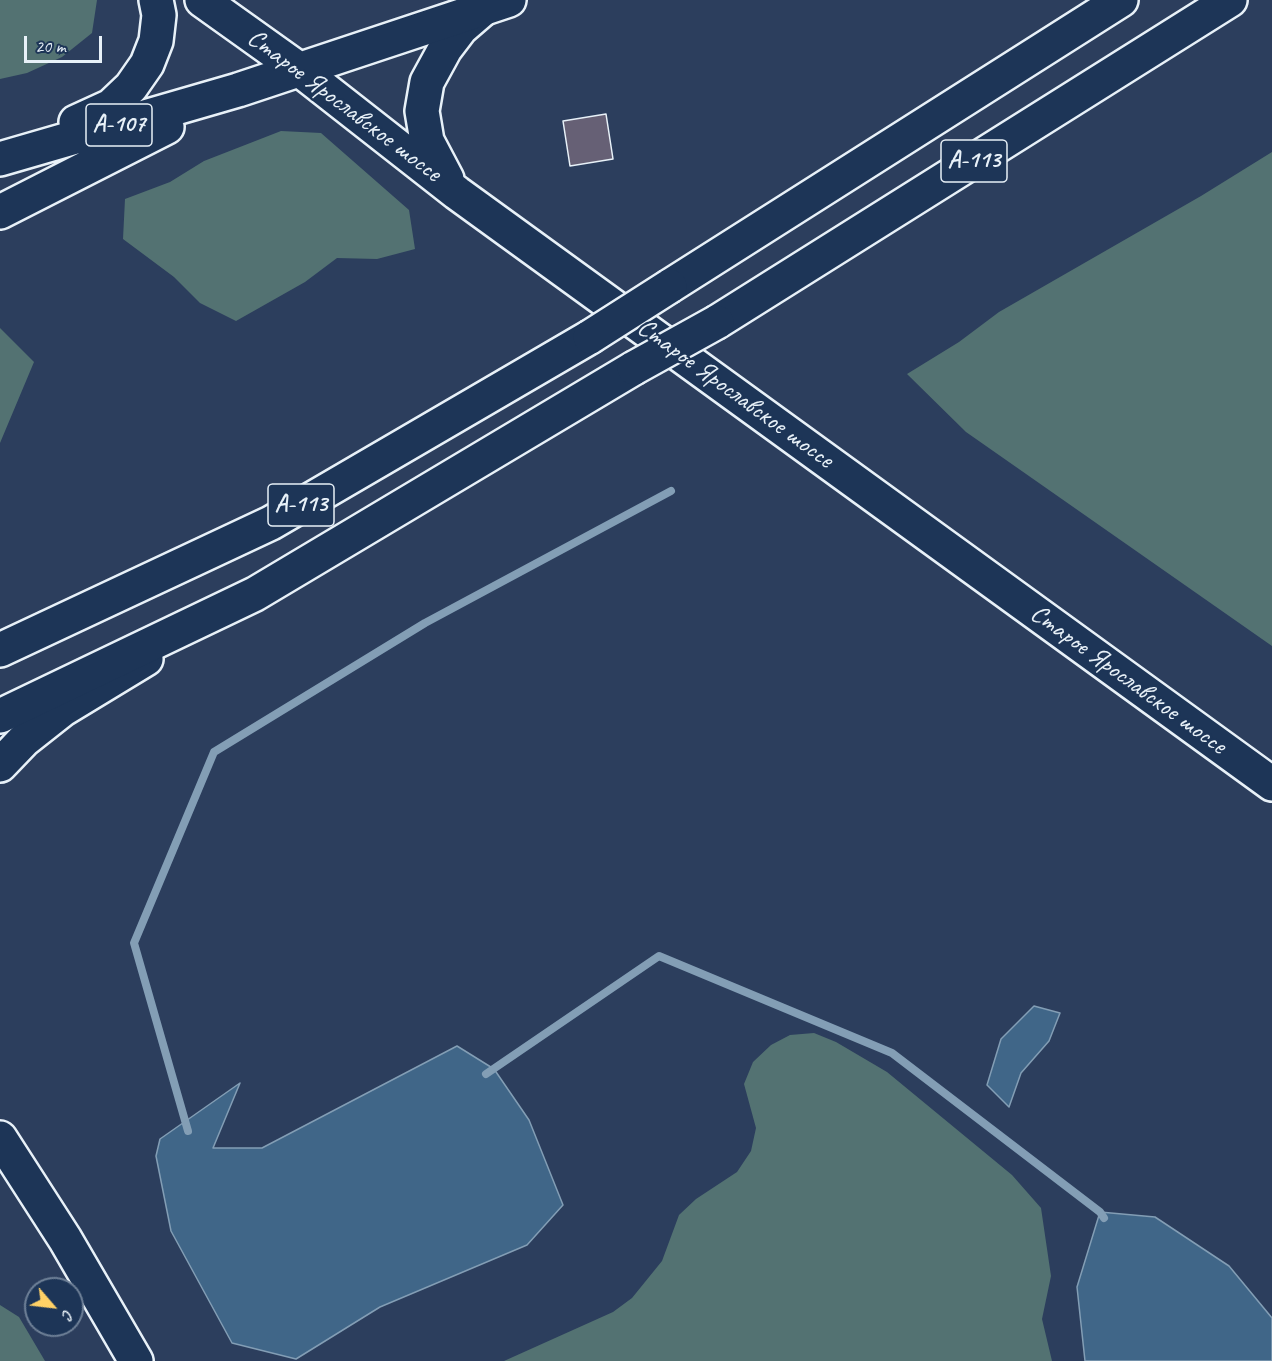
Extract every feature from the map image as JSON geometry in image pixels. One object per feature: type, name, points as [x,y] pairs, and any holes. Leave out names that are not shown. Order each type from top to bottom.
[{"type":"main road","points":[[0,158],[111,106],[131,87],[147,64],[156,41],[159,15],[156,0]]},
{"type":"main road","name":"Старое Ярославское шоссе","points":[[202,0],[300,70],[457,193],[1272,784]]},
{"type":"main road","name":"А-113","points":[[0,650],[271,523],[590,338],[1121,0]]},
{"type":"main road","name":"А-113","points":[[0,716],[255,594],[634,368],[717,322],[1230,0]]},
{"type":"main road","points":[[457,193],[438,167],[427,141],[422,111],[427,82],[445,49],[461,28],[496,4]]},
{"type":"main road","name":"А-107","points":[[0,158],[238,90],[496,4]]},
{"type":"main road","points":[[0,212],[238,90]]},
{"type":"main road","points":[[0,765],[24,740],[62,710],[255,594]]},
{"type":"main road","points":[[0,1126],[8,1149],[136,1361]]},
{"type":"green space","points":[[0,0],[97,0],[92,33],[62,57],[27,73],[0,79]]},
{"type":"green space","points":[[281,131],[321,133],[409,210],[415,249],[377,259],[337,258],[305,282],[236,321],[200,303],[174,277],[123,239],[125,199],[170,182],[204,161]]},
{"type":"green space","points":[[1272,152],[1272,646],[966,432],[907,374],[959,342],[999,312],[1201,196]]},
{"type":"green space","points":[[0,328],[34,362],[0,443]]},
{"type":"green space","points":[[814,1033],[836,1042],[887,1072],[1012,1175],[1041,1208],[1051,1276],[1042,1319],[1052,1361],[504,1361],[613,1312],[632,1298],[662,1261],[679,1215],[696,1199],[737,1172],[751,1151],[756,1128],[744,1084],[753,1062],[771,1045],[790,1035]]},
{"type":"green space","points":[[0,1305],[19,1317],[24,1325],[24,1337],[31,1337],[45,1361],[0,1361]]},
{"type":"water","points":[[1034,1006],[1060,1013],[1049,1041],[1021,1073],[1009,1107],[987,1085],[1001,1039]]},
{"type":"water","points":[[457,1046],[494,1069],[529,1120],[563,1205],[527,1245],[380,1307],[296,1359],[232,1343],[171,1231],[156,1156],[160,1139],[240,1083],[213,1148],[262,1148]]},
{"type":"water","points":[[1100,1212],[1155,1217],[1229,1266],[1272,1318],[1272,1361],[1085,1361],[1077,1287]]},
{"type":"building","points":[[606,114],[613,159],[570,166],[563,121]]},
{"type":"waterway","points":[[188,1131],[134,943],[214,752],[425,623],[671,491]]},
{"type":"waterway","points":[[486,1074],[659,956],[892,1053],[1100,1212],[1104,1218]]}]
